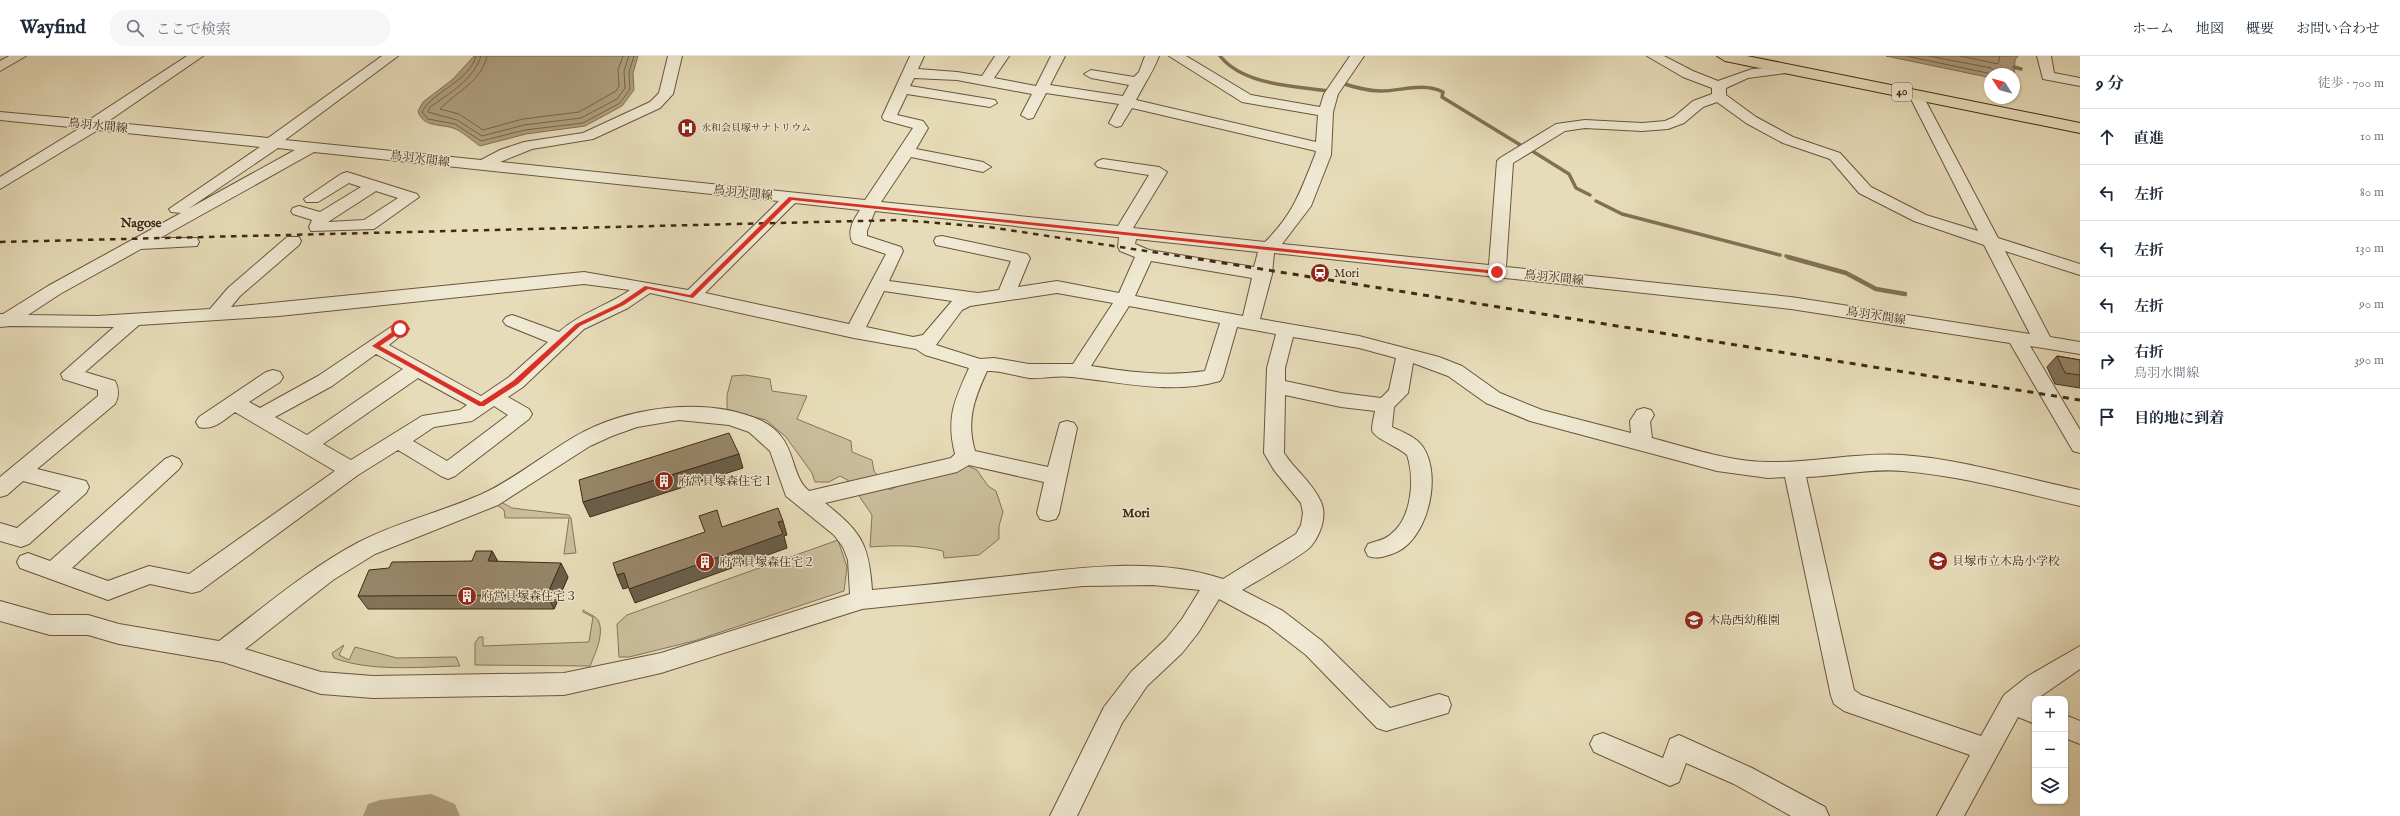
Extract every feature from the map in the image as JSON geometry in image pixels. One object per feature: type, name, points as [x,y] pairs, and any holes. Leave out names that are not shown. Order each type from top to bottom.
[{"type":"main road","name":"40","points":[[1725,56],[2080,128]]},
{"type":"main road","name":"40","points":[[1757,56],[2080,121]]},
{"type":"street","points":[[0,67],[19,56]]},
{"type":"street","points":[[0,184],[93,126],[196,56]]},
{"type":"street","points":[[483,166],[495,158],[523,146],[578,139],[588,136],[655,106],[666,94],[675,56]]},
{"type":"street","points":[[854,332],[895,250],[857,238],[861,220],[869,206],[908,152],[918,135],[920,126],[889,117],[918,56]]},
{"type":"street","points":[[985,82],[1002,56]]},
{"type":"street","points":[[1028,115],[1058,56]]},
{"type":"street","points":[[1116,123],[1129,103],[1138,82],[1145,74],[1152,56]]},
{"type":"street","points":[[1176,56],[1247,100],[1326,112]]},
{"type":"street","points":[[1250,323],[1263,274],[1267,249],[1284,232],[1303,206],[1323,155],[1326,112],[1332,94],[1357,56]]},
{"type":"street","points":[[1654,56],[1719,91],[1751,120],[1788,140],[1835,156],[1865,190],[1884,201],[1920,218],[2080,270]]},
{"type":"street","points":[[2044,56],[2048,76],[2080,82]]},
{"type":"street","points":[[158,232],[156,225],[195,195],[273,143],[385,57]]},
{"type":"street","points":[[1497,272],[1505,161],[1561,127],[1584,124],[1642,127],[1668,125],[1679,120],[1698,104],[1719,91],[1730,79],[1748,73],[1789,69]]},
{"type":"street","points":[[910,73],[957,76],[985,82],[1116,99],[1324,148]]},
{"type":"street","points":[[1091,74],[1138,82]]},
{"type":"street","points":[[903,89],[990,103]]},
{"type":"street","points":[[1916,95],[2043,342]]},
{"type":"street","name":"鳥羽水間線","points":[[0,116],[312,147],[1267,249],[1791,303],[2080,348]]},
{"type":"street","points":[[2,322],[54,290],[312,147]]},
{"type":"street","points":[[908,152],[983,167]]},
{"type":"street","points":[[312,199],[347,177],[370,175],[411,197],[368,225],[317,228],[322,218],[370,175],[395,156]]},
{"type":"street","points":[[1103,164],[1159,172],[1125,233],[1126,247],[1144,255],[1263,274]]},
{"type":"street","points":[[691,297],[791,198]]},
{"type":"street","points":[[299,211],[322,218]]},
{"type":"street","points":[[215,315],[234,292],[293,241]]},
{"type":"street","points":[[942,241],[1021,258],[1006,294]]},
{"type":"street","points":[[137,244],[191,242]]},
{"type":"street","points":[[1078,371],[1125,299],[1144,255]]},
{"type":"street","points":[[2,322],[97,322],[215,315],[279,310],[584,278],[647,287],[913,344],[930,341],[956,306],[974,298]]},
{"type":"street","points":[[879,284],[974,298],[1057,287],[1286,330],[1359,342],[1406,354],[1455,371],[1493,398],[1537,416],[1717,463],[1768,470],[1866,462],[1903,463],[1945,469],[2080,498]]},
{"type":"street","points":[[28,562],[108,591],[148,575],[192,584],[351,470],[429,421],[465,416],[488,401],[516,382],[578,325],[622,304],[647,287]]},
{"type":"street","points":[[921,343],[932,351],[980,365],[994,364],[1030,371],[1078,371],[1149,382],[1184,381],[1213,376],[1230,319]]},
{"type":"street","points":[[0,488],[108,399],[108,386],[70,374],[134,320]]},
{"type":"street","points":[[512,321],[562,340]]},
{"type":"street","points":[[260,417],[325,381],[400,329]]},
{"type":"street","points":[[1063,816],[1113,715],[1139,678],[1178,641],[1219,589],[1304,540],[1311,529],[1315,516],[1314,507],[1309,496],[1279,464],[1274,453],[1276,368],[1286,330]]},
{"type":"street","points":[[2016,338],[2048,395],[2080,446]]},
{"type":"street","points":[[376,346],[417,369],[488,401],[522,414],[448,471],[398,441]]},
{"type":"street","points":[[1376,550],[1390,547],[1402,539],[1412,524],[1418,507],[1420,486],[1419,462],[1415,451],[1401,440],[1382,431],[1385,405],[1398,393],[1406,354]]},
{"type":"street","points":[[966,457],[960,437],[959,411],[980,365]]},
{"type":"street","points":[[307,445],[417,369]]},
{"type":"street","points":[[206,422],[273,377]]},
{"type":"street","points":[[1276,386],[1341,400],[1385,405]]},
{"type":"street","points":[[235,403],[351,470]]},
{"type":"street","points":[[223,652],[325,574],[367,548],[491,499],[583,441],[635,420],[679,413],[731,418],[756,427],[779,447],[793,490],[842,529],[853,544],[859,560],[862,600]]},
{"type":"street","points":[[1642,444],[1640,421],[1644,415]]},
{"type":"street","points":[[1048,513],[1067,428]]},
{"type":"street","points":[[966,457],[1056,477]]},
{"type":"street","points":[[805,500],[957,464],[966,457]]},
{"type":"street","points":[[54,571],[172,464]]},
{"type":"street","points":[[1794,469],[1843,696],[1854,703],[1987,749]]},
{"type":"street","points":[[0,532],[21,538],[79,487],[20,473]]},
{"type":"street","points":[[0,611],[50,625],[88,625],[119,634],[223,652],[321,683],[373,687],[564,684],[661,663],[862,600],[935,594],[1083,577],[1153,576],[1206,582],[1275,618],[1314,648],[1386,720],[1440,705]]},
{"type":"street","points":[[1950,816],[2013,704],[2037,683],[2080,656]]},
{"type":"street","points":[[2013,704],[2032,712]]},
{"type":"street","points":[[2068,727],[2080,733]]},
{"type":"street","points":[[1603,744],[1670,774],[1679,747],[1743,776],[1816,816]]},
{"type":"shaded area","points":[[745,375],[770,379],[772,391],[807,396],[797,419],[851,441],[852,452],[872,460],[874,471],[890,490],[905,482],[959,462],[977,470],[988,486],[996,491],[1003,512],[999,526],[999,539],[979,555],[944,558],[943,551],[925,548],[897,546],[870,547],[872,515],[849,481],[840,476],[829,482],[815,482],[812,473],[786,437],[766,420],[727,410],[727,395],[732,376]]},
{"type":"shaded area","points":[[501,502],[512,508],[569,515],[571,518],[576,553],[564,554],[569,518],[505,518],[504,510],[497,505]]},
{"type":"shaded area","points":[[838,540],[847,567],[844,591],[694,641],[629,657],[619,657],[617,624],[627,615]]},
{"type":"shaded area","points":[[583,610],[597,619],[600,625],[600,637],[590,666],[475,665],[475,643],[479,637],[483,637],[483,646],[589,642],[593,617],[583,612]]},
{"type":"shaded area","points":[[344,645],[339,655],[349,660],[355,647],[397,658],[456,657],[460,666],[412,668],[379,667],[334,658],[332,653]]},
{"type":"water","points":[[474,56],[638,56],[633,73],[634,90],[622,106],[585,126],[526,134],[480,146],[456,129],[432,124],[423,120],[418,111],[423,102],[453,79]]},
{"type":"water","points":[[1886,56],[2018,56],[2015,60],[2014,68],[1984,68],[1984,76]]},
{"type":"building","points":[[2057,356],[2080,360],[2080,375],[2065,373]]},
{"type":"building","points":[[729,433],[739,454],[583,502],[579,480]]},
{"type":"building","points":[[778,508],[783,521],[778,522],[783,534],[629,589],[624,573],[617,575],[613,563],[705,532],[699,516],[717,510],[722,527]]},
{"type":"building","points":[[476,551],[492,551],[488,561],[561,563],[547,595],[358,596],[369,570],[389,568],[392,562],[472,561]]},
{"type":"waterway","points":[[1220,56],[1230,66],[1255,78],[1285,85],[1328,91]]},
{"type":"waterway","points":[[2014,67],[2021,69]]},
{"type":"waterway","points":[[1341,83],[1376,91],[1420,87],[1435,89],[1443,92],[1442,97],[1522,146]]},
{"type":"waterway","points":[[1529,149],[1569,174],[1576,188],[1590,195]]},
{"type":"waterway","points":[[1596,201],[1622,214],[1780,255]]},
{"type":"waterway","points":[[1790,257],[1846,273],[1876,289],[1905,294]]},
{"type":"waterway","points":[[380,816],[431,810],[443,816]]},
{"type":"railway","points":[[0,242],[900,220],[989,227],[1192,258]]},
{"type":"railway","points":[[1186,257],[2080,400]]},
{"type":"place","name":"永和会貝塚サナトリウム","points":[[687,128]]},
{"type":"place","name":"Mori","points":[[1320,273]]},
{"type":"place","name":"府営貝塚森住宅１","points":[[664,481]]},
{"type":"place","name":"貝塚市立木島小学校","points":[[1938,561]]},
{"type":"place","name":"府営貝塚森住宅２","points":[[705,562]]},
{"type":"place","name":"府営貝塚森住宅３","points":[[467,596]]},
{"type":"place","name":"木島西幼稚園","points":[[1694,620]]},
{"type":"district","name":"Nagose","points":[[141,223]]},
{"type":"district","name":"Mori","points":[[1136,513]]},
{"type":"route","points":[[400,329],[376,346],[482,405],[516,382],[578,325],[589,318],[622,304],[647,287],[691,297],[791,198],[1497,272]]}]
